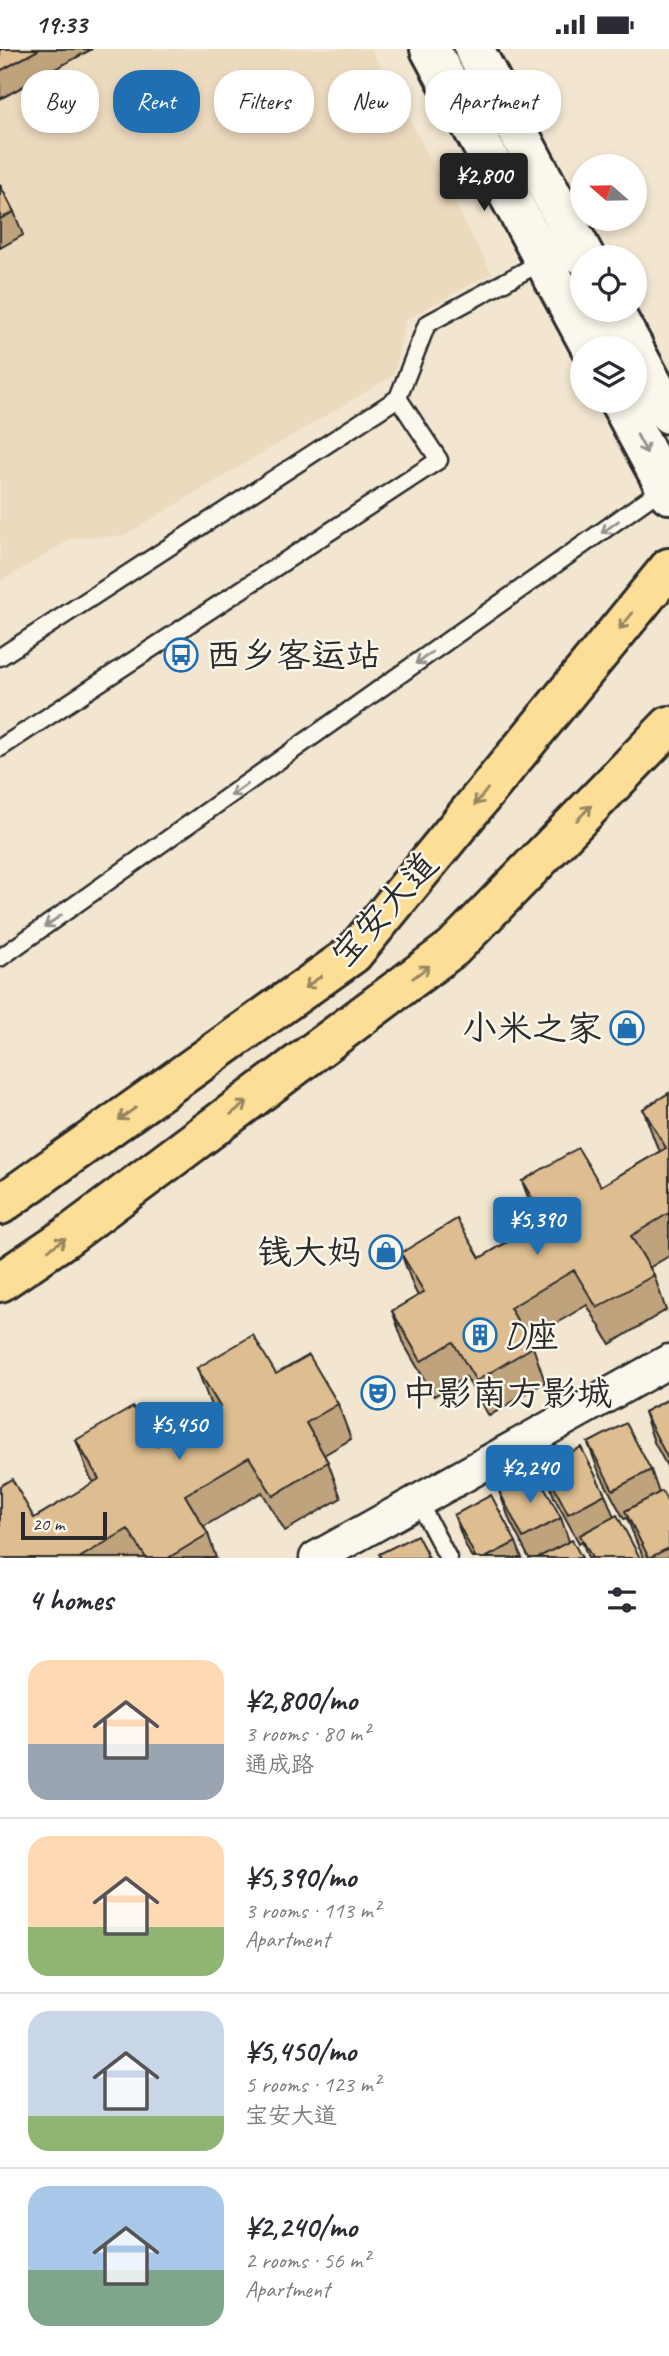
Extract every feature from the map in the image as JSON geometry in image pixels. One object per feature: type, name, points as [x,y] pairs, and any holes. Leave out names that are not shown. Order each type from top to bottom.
[{"type":"main road","name":"宝安大道","points":[[0,1205],[352,954],[669,568]]},
{"type":"main road","name":"宝安大道","points":[[0,1282],[65,1238],[453,948],[669,726]]},
{"type":"street","points":[[430,49],[585,336]]},
{"type":"street","points":[[474,49],[579,245]]},
{"type":"street","points":[[647,373],[669,414]]},
{"type":"street","points":[[626,413],[668,488]]},
{"type":"street","points":[[614,783],[637,767],[669,754]]},
{"type":"street","points":[[316,1558],[669,1361]]},
{"type":"lane","points":[[0,657],[398,398],[427,324],[544,261]]},
{"type":"lane","points":[[0,748],[439,460],[398,398]]},
{"type":"lane","points":[[0,958],[668,488]]},
{"type":"lane","points":[[418,1501],[448,1558]]},
{"type":"shaded area","points":[[0,49],[371,49],[382,70],[328,70],[328,133],[411,133],[411,123],[492,273],[405,320],[394,375],[123,536],[73,538],[0,582]]},
{"type":"building","points":[[0,49],[40,49],[0,71]]},
{"type":"building","points":[[0,185],[14,212],[0,219]]},
{"type":"building","points":[[669,1093],[669,1213],[631,1236],[654,1275],[597,1308],[574,1270],[510,1308],[533,1347],[476,1381],[453,1342],[421,1361],[392,1311],[424,1292],[401,1253],[457,1219],[480,1258],[545,1220],[522,1181],[578,1148],[601,1186],[666,1148],[643,1109]]},
{"type":"building","points":[[253,1335],[276,1374],[309,1355],[338,1404],[306,1423],[328,1462],[273,1496],[249,1457],[185,1495],[208,1534],[168,1558],[146,1558],[128,1529],[79,1558],[0,1558],[0,1486],[12,1479],[34,1518],[99,1479],[76,1440],[133,1407],[156,1446],[220,1407],[197,1368]]},
{"type":"building","points":[[669,1399],[669,1459],[668,1459],[644,1412]]},
{"type":"building","points":[[626,1423],[651,1470],[613,1490],[588,1443]]},
{"type":"building","points":[[581,1447],[605,1494],[568,1514],[544,1467]]},
{"type":"building","points":[[536,1471],[561,1518],[523,1538],[499,1491]]},
{"type":"building","points":[[662,1491],[669,1505],[669,1548],[649,1558],[625,1511]]},
{"type":"building","points":[[491,1495],[516,1542],[485,1558],[476,1558],[454,1515]]},
{"type":"building","points":[[617,1515],[640,1558],[592,1558],[580,1535]]},
{"type":"building","points":[[417,1535],[429,1558],[381,1558],[379,1554]]},
{"type":"building","points":[[572,1540],[582,1558],[537,1558]]},
{"type":"place","name":"西乡客运站","points":[[181,655]]},
{"type":"place","name":"小米之家","points":[[627,1028]]},
{"type":"place","name":"钱大妈","points":[[386,1252]]},
{"type":"place","name":"D座","points":[[480,1335]]},
{"type":"place","name":"中影南方影城","points":[[378,1393]]}]
